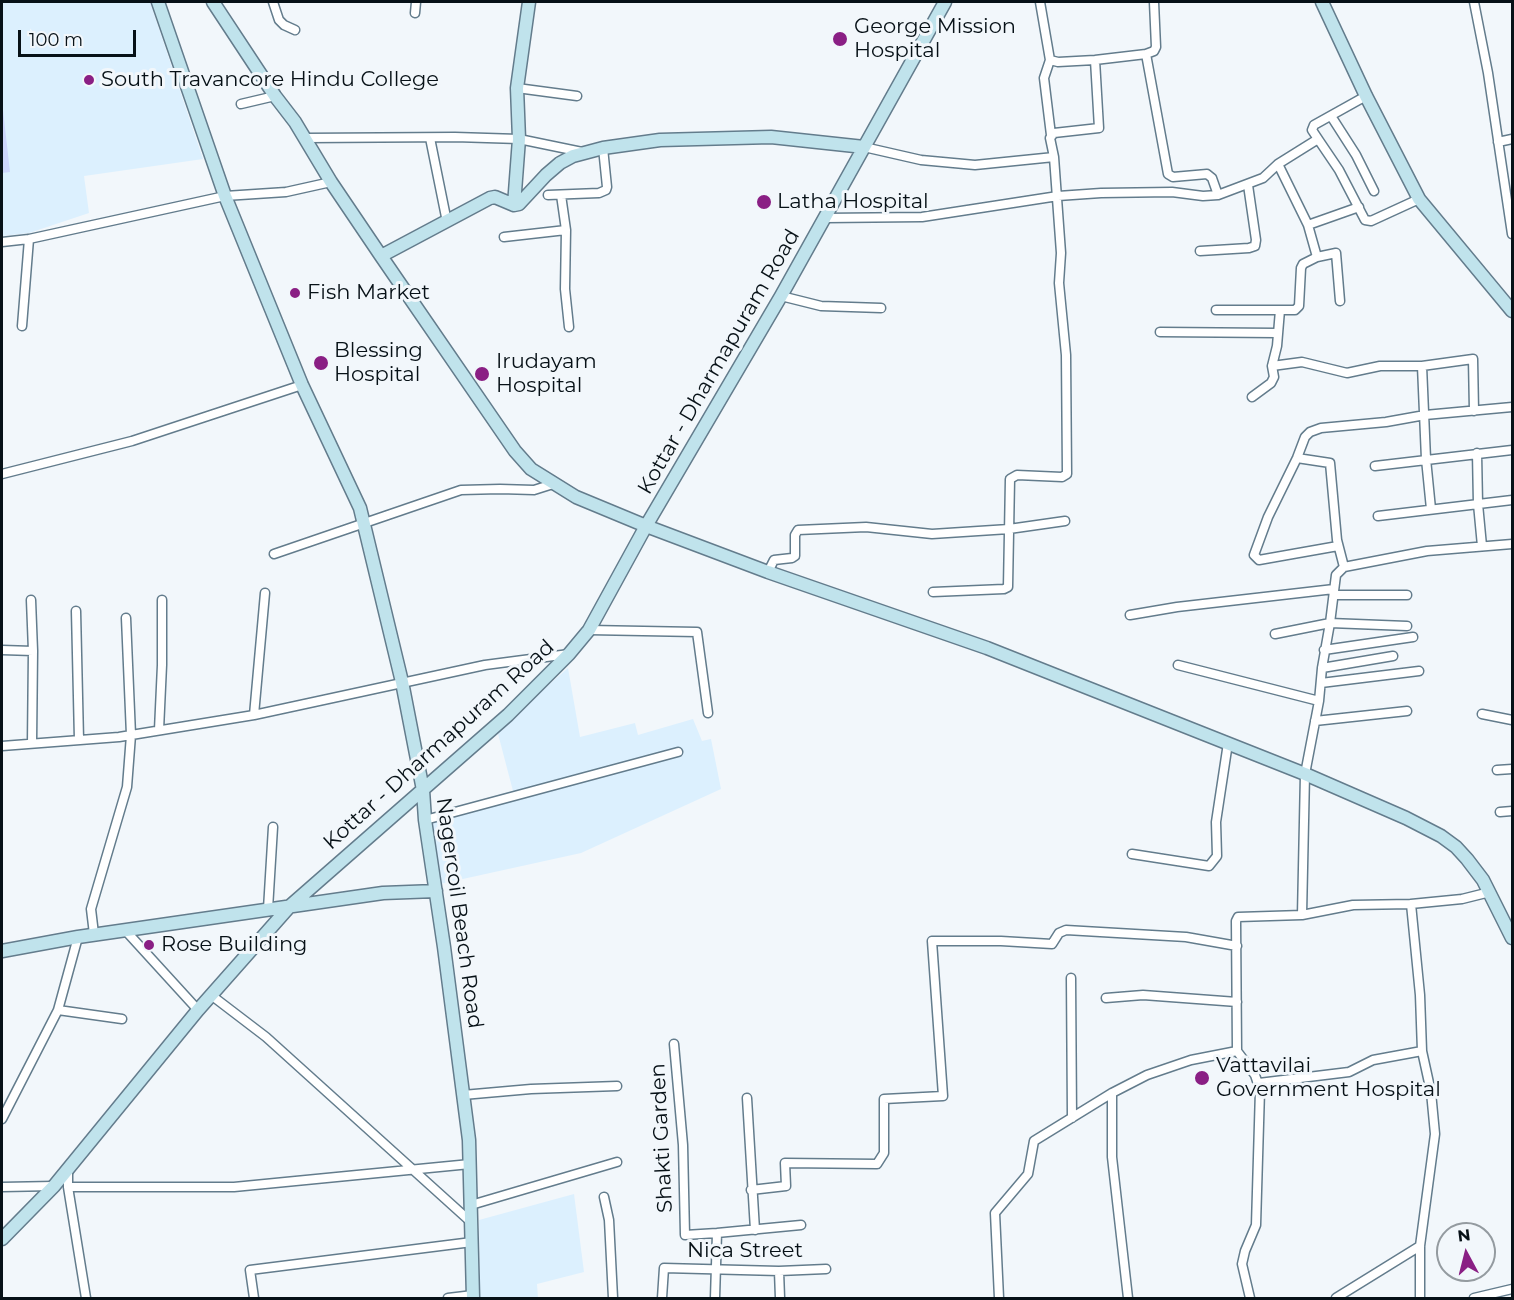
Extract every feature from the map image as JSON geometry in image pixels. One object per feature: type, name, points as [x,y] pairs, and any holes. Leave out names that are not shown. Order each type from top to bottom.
[{"type":"main road","name":"Nagercoil Beach Road","points":[[158,2],[225,196],[302,385],[360,508],[402,682],[423,790],[425,820],[469,1140],[473,1297]]},
{"type":"main road","points":[[514,205],[519,139],[517,88],[529,2]]},
{"type":"main road","name":"Kottar - Dharmapuram Road","points":[[2,1239],[54,1186],[198,1010],[290,906],[508,715],[590,630],[646,526],[781,296],[945,2]]},
{"type":"main road","points":[[1322,2],[1366,96],[1419,199],[1512,311]]},
{"type":"main road","points":[[217,4],[274,96],[306,138],[331,182],[515,451],[531,469],[576,496],[646,526],[768,572],[987,648],[1305,774],[1406,818],[1441,836],[1467,859],[1490,892],[1512,938]]},
{"type":"main road","points":[[381,256],[495,197],[514,205],[519,204],[560,163],[573,156],[603,148],[660,140],[771,137],[864,147]]},
{"type":"main road","points":[[2,951],[94,934],[383,893],[436,891]]},
{"type":"street","points":[[273,2],[279,20],[295,30]]},
{"type":"street","points":[[415,13],[416,2]]},
{"type":"street","points":[[933,592],[1008,587],[1009,481],[1017,475],[1062,477],[1067,474],[1066,355],[1059,283],[1061,252],[1058,196],[1044,78],[1050,60],[1040,2]]},
{"type":"street","points":[[1050,60],[1058,62],[1095,60],[1154,51],[1156,47],[1154,2]]},
{"type":"street","points":[[1474,2],[1509,195],[1512,234]]},
{"type":"street","points":[[1146,54],[1168,174],[1173,177],[1207,174],[1212,178],[1218,195]]},
{"type":"street","points":[[1051,135],[1056,132],[1099,128],[1095,60]]},
{"type":"street","points":[[517,88],[577,96]]},
{"type":"street","points":[[241,104],[274,96]]},
{"type":"street","points":[[1366,96],[1313,127],[1313,133],[1339,170],[1365,220],[1371,221],[1419,199]]},
{"type":"street","points":[[1331,116],[1356,155],[1374,191]]},
{"type":"street","points":[[306,138],[519,139],[585,153]]},
{"type":"street","points":[[430,138],[447,222]]},
{"type":"street","points":[[825,218],[922,217],[1058,196],[1113,192],[1218,195],[1263,178],[1278,164],[1318,139]]},
{"type":"street","points":[[1498,142],[1512,139]]},
{"type":"street","points":[[864,147],[921,160],[975,165],[1054,157]]},
{"type":"street","points":[[548,195],[599,193],[607,189],[603,148]]},
{"type":"street","points":[[1278,164],[1308,225],[1317,257]]},
{"type":"street","points":[[2,242],[28,239],[225,196],[286,192],[331,182]]},
{"type":"street","points":[[1200,251],[1255,246],[1248,185]]},
{"type":"street","points":[[561,195],[566,230],[565,289],[569,327]]},
{"type":"street","points":[[1308,225],[1359,207]]},
{"type":"street","points":[[504,237],[566,230]]},
{"type":"street","points":[[22,326],[28,239]]},
{"type":"street","points":[[1216,310],[1297,308],[1303,264],[1317,257],[1336,253],[1340,301]]},
{"type":"street","points":[[781,296],[821,306],[881,308]]},
{"type":"street","points":[[1252,397],[1274,377],[1272,366],[1277,346],[1280,310]]},
{"type":"street","points":[[1160,332],[1277,333]]},
{"type":"street","points":[[1272,366],[1302,362],[1347,373],[1380,366],[1422,366],[1473,359],[1474,411]]},
{"type":"street","points":[[1422,366],[1426,459],[1431,509]]},
{"type":"street","points":[[2,474],[132,441],[302,385]]},
{"type":"street","points":[[1338,546],[1259,560],[1254,554],[1268,517],[1305,437],[1310,432],[1321,428],[1386,422],[1425,415],[1512,407]]},
{"type":"street","points":[[1375,466],[1512,450]]},
{"type":"street","points":[[1477,453],[1482,546]]},
{"type":"street","points":[[1297,458],[1330,463],[1338,546],[1344,567]]},
{"type":"street","points":[[274,554],[461,490],[534,490],[553,484]]},
{"type":"street","points":[[1378,516],[1512,500]]},
{"type":"street","points":[[768,572],[774,560],[795,556],[795,535],[798,530],[866,527],[932,534],[1009,529],[1065,521]]},
{"type":"street","points":[[1302,915],[1305,774],[1319,701],[1324,650],[1336,574],[1344,567],[1427,550],[1512,544]]},
{"type":"street","points":[[1130,615],[1177,607],[1334,592],[1407,595]]},
{"type":"street","points":[[254,715],[266,593]]},
{"type":"street","points":[[31,600],[32,743]]},
{"type":"street","points":[[159,730],[162,600]]},
{"type":"street","points":[[76,611],[79,740]]},
{"type":"street","points":[[94,934],[91,909],[128,787],[131,735],[126,618]]},
{"type":"street","points":[[1275,634],[1330,623],[1407,626]]},
{"type":"street","points":[[590,630],[697,632],[708,713]]},
{"type":"street","points":[[1324,650],[1413,637]]},
{"type":"street","points":[[2,650],[33,651]]},
{"type":"street","points":[[2,746],[131,735],[254,715],[485,665],[569,654]]},
{"type":"street","points":[[1322,668],[1393,657]]},
{"type":"street","points":[[1178,665],[1319,701]]},
{"type":"street","points":[[1321,683],[1419,671]]},
{"type":"street","points":[[1315,721],[1407,711]]},
{"type":"street","points":[[1482,714],[1512,720]]},
{"type":"street","points":[[1132,854],[1209,866],[1217,856],[1216,822],[1228,743]]},
{"type":"street","points":[[425,820],[678,752]]},
{"type":"street","points":[[1497,770],[1512,769]]},
{"type":"street","points":[[1500,812],[1512,811]]},
{"type":"street","points":[[268,909],[273,827]]},
{"type":"street","points":[[1250,1299],[1242,1264],[1256,1225],[1259,1083],[1236,1051],[1238,1002],[1236,921],[1238,917],[1302,915],[1353,905],[1411,904],[1462,899],[1490,892]]},
{"type":"street","points":[[1411,904],[1422,1051],[1431,1092],[1435,1134],[1420,1246],[1420,1299]]},
{"type":"street","points":[[125,930],[198,1010]]},
{"type":"street","points":[[751,1190],[786,1186],[785,1163],[877,1164],[884,1153],[884,1099],[943,1096],[932,941],[1052,944],[1059,933],[1066,930],[1186,937],[1237,946]]},
{"type":"street","points":[[2,1119],[57,1010],[78,937]]},
{"type":"street","points":[[1071,978],[1072,1118]]},
{"type":"street","points":[[1106,999],[1143,994],[1238,1002]]},
{"type":"street","points":[[212,995],[266,1037],[472,1223]]},
{"type":"street","points":[[57,1010],[122,1019]]},
{"type":"street","name":"Shakti Garden","points":[[674,1044],[683,1145],[685,1235],[717,1233]]},
{"type":"street","points":[[999,1299],[996,1213],[1028,1174],[1034,1141],[1112,1093],[1147,1075],[1191,1060],[1236,1051]]},
{"type":"street","points":[[1259,1083],[1349,1072],[1373,1060],[1422,1051]]},
{"type":"street","points":[[463,1095],[531,1089],[617,1086]]},
{"type":"street","points":[[1112,1093],[1112,1156],[1128,1299]]},
{"type":"street","points":[[747,1098],[755,1230]]},
{"type":"street","points":[[471,1205],[617,1162]]},
{"type":"street","points":[[68,1187],[234,1187],[470,1164]]},
{"type":"street","points":[[68,1169],[68,1187],[86,1299]]},
{"type":"street","points":[[2,1187],[54,1186]]},
{"type":"street","points":[[604,1197],[609,1220],[613,1299]]},
{"type":"street","points":[[715,1299],[717,1233],[801,1225]]},
{"type":"street","points":[[254,1299],[250,1270],[472,1242]]},
{"type":"street","points":[[1336,1299],[1420,1246]]},
{"type":"street","name":"Nica Street","points":[[662,1299],[664,1268],[826,1269]]},
{"type":"street","points":[[779,1270],[780,1299]]},
{"type":"street","points":[[1474,1299],[1512,1289]]},
{"type":"street","points":[[448,1299],[473,1297]]},
{"type":"shaded area","name":"South Travancore Hindu College","points":[[2,2],[150,2],[203,159],[84,176],[89,213],[29,233],[2,236]]},
{"type":"shaded area","points":[[2,101],[10,172],[2,173]]},
{"type":"shaded area","points":[[568,668],[580,737],[635,723],[638,735],[693,719],[702,741],[711,739],[721,789],[581,853],[440,884],[426,815],[513,791],[497,730]]},
{"type":"shaded area","points":[[574,1194],[584,1272],[537,1284],[538,1298],[480,1298],[479,1220]]},
{"type":"place","name":"George Mission Hospital","points":[[840,39]]},
{"type":"place","name":"South Travancore Hindu College","points":[[89,80]]},
{"type":"place","name":"Latha Hospital","points":[[764,202]]},
{"type":"place","name":"Fish Market","points":[[295,293]]},
{"type":"place","name":"Blessing Hospital","points":[[321,363]]},
{"type":"place","name":"Irudayam Hospital","points":[[482,374]]},
{"type":"place","name":"Rose Building","points":[[149,945]]},
{"type":"place","name":"Vattavilai Government Hospital","points":[[1202,1078]]}]
